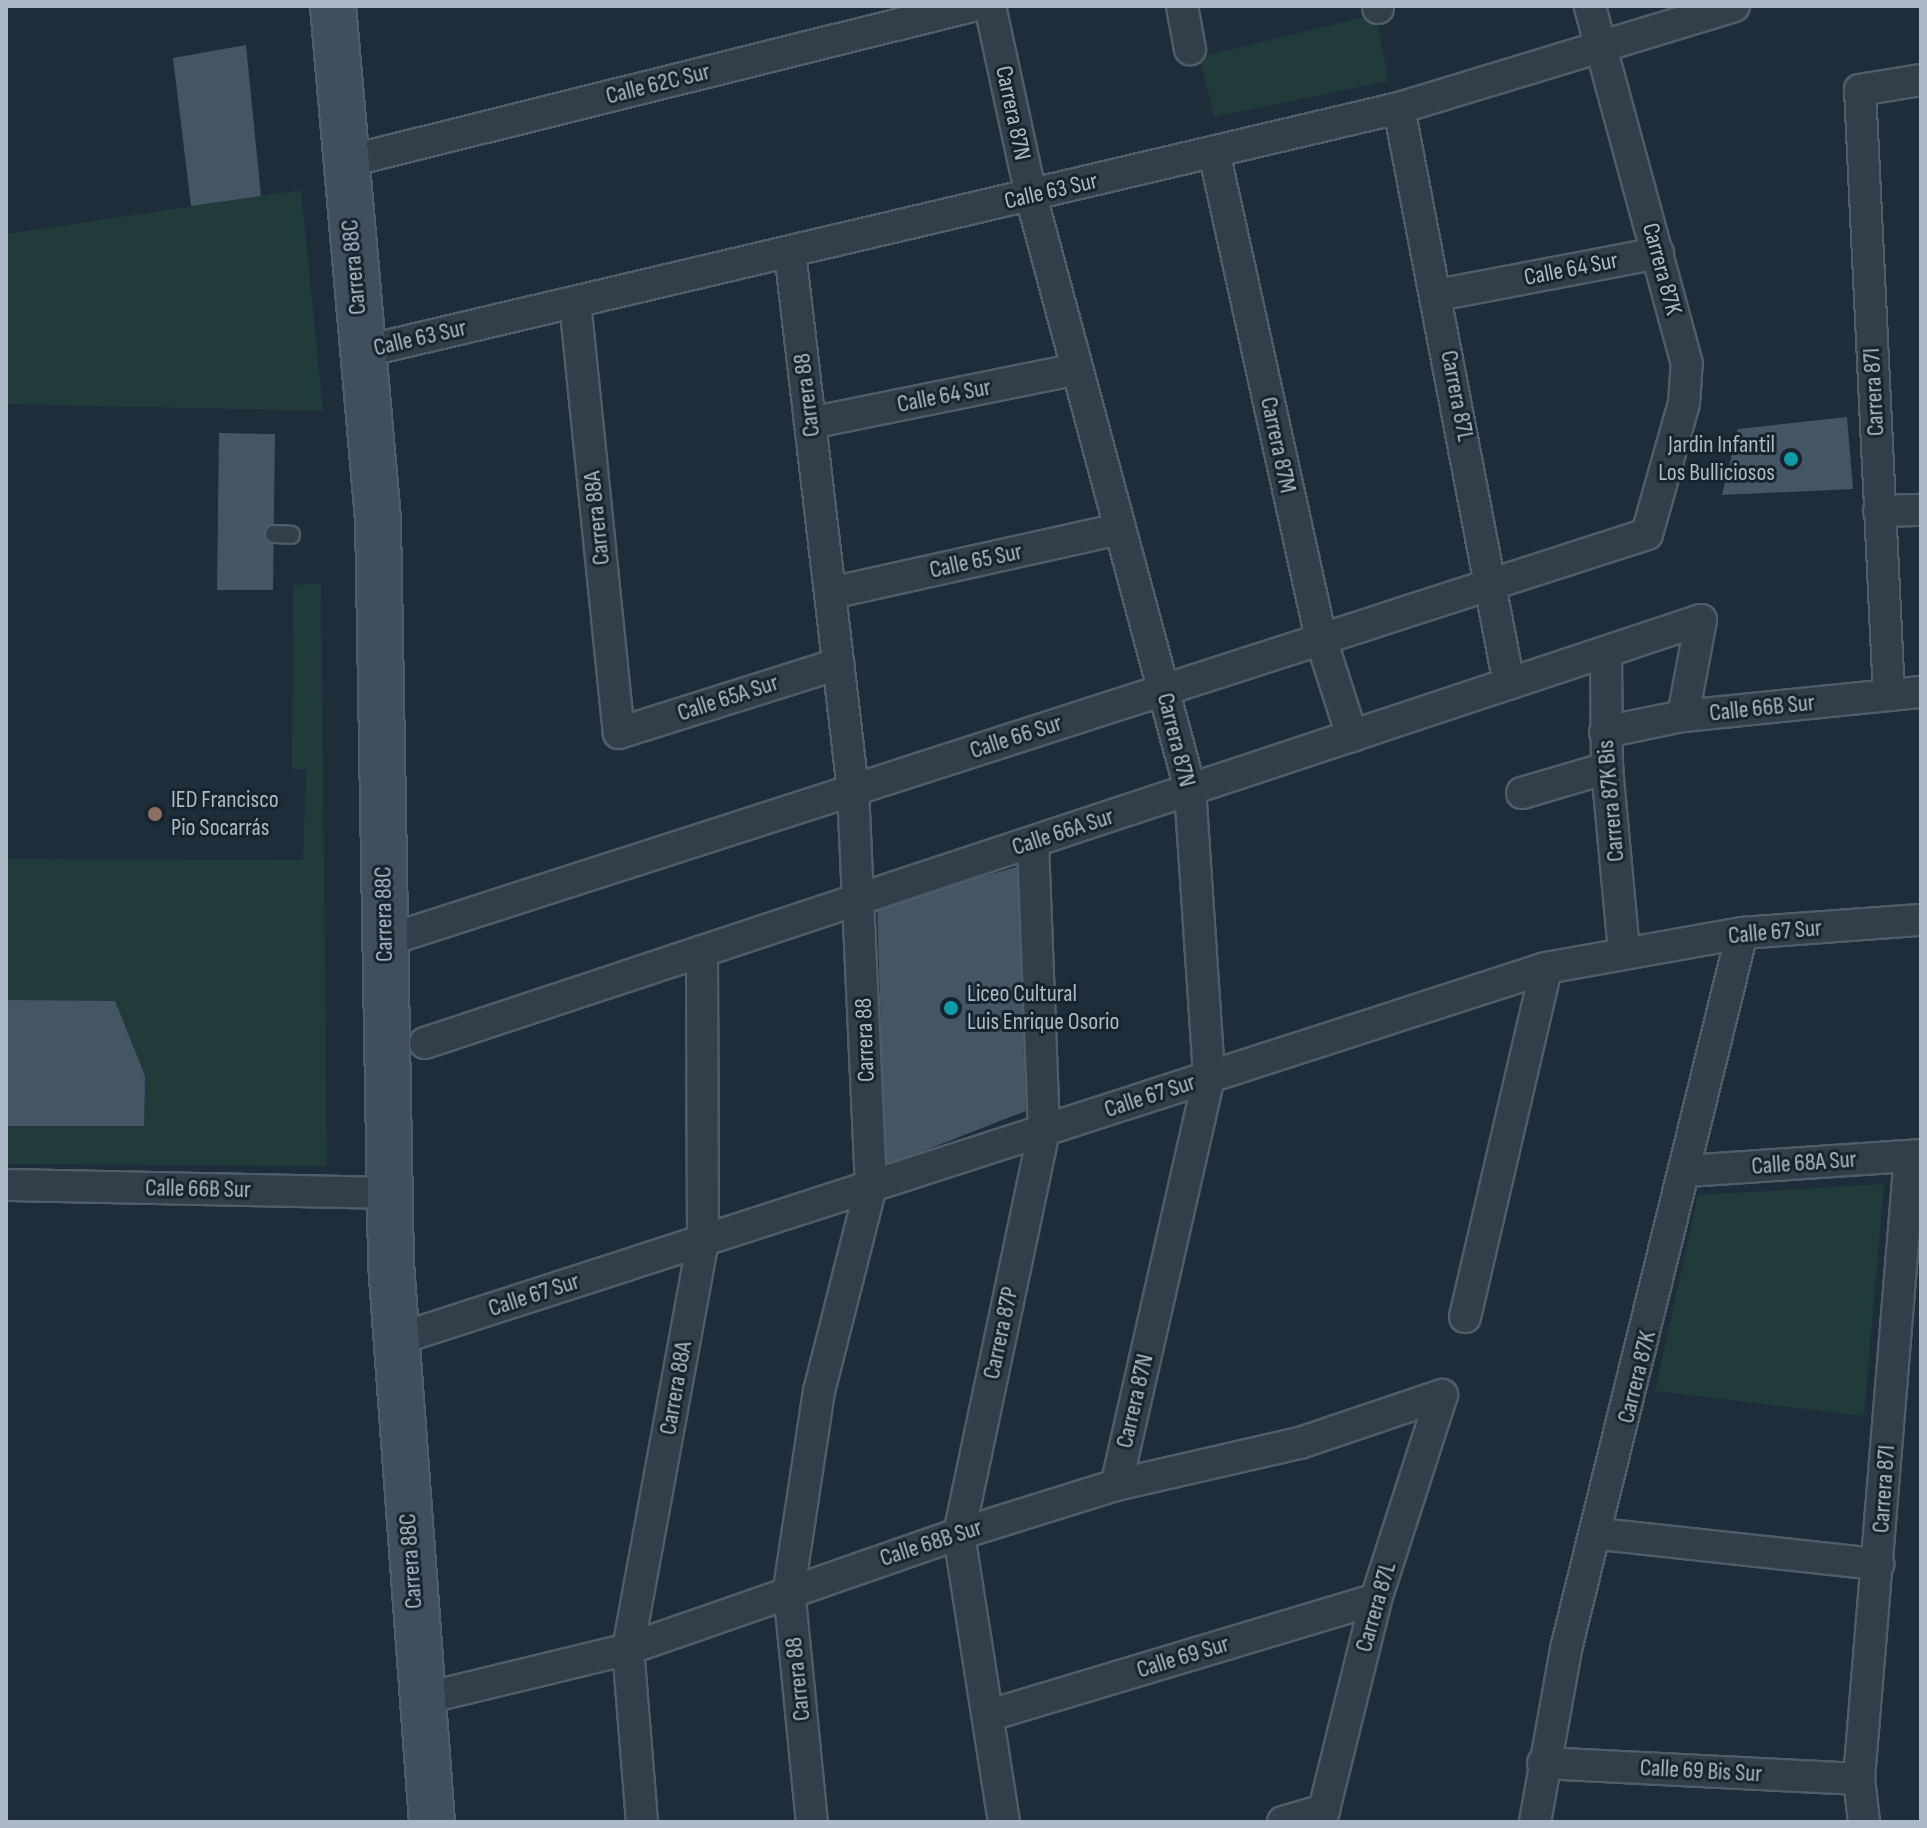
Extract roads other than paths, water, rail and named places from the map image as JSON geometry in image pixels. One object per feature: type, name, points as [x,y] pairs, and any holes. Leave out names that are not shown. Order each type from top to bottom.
[{"type":"street","name":"Carrera 88C","points":[[333,6],[383,624],[389,1193],[395,1340],[432,1822]]},
{"type":"street","name":"Calle 62C Sur","points":[[345,162],[972,6]]},
{"type":"street","name":"Carrera 87N","points":[[990,6],[1031,196],[1190,789],[1209,1077],[1116,1485]]},
{"type":"street","points":[[1182,6],[1190,49]]},
{"type":"street","name":"Carrera 87K","points":[[1590,6],[1687,364],[1684,403],[1647,534]]},
{"type":"street","name":"Calle 63 Sur","points":[[361,352],[1399,108],[1603,51],[1734,6]]},
{"type":"street","name":"Carrera 87I","points":[[1889,695],[1860,90],[1921,80]]},
{"type":"street","name":"Carrera 87L","points":[[1399,108],[1438,295],[1509,684]]},
{"type":"street","name":"Carrera 87M","points":[[1214,152],[1321,639],[1352,736]]},
{"type":"street","name":"Carrera 88","points":[[790,252],[853,790],[871,1186],[819,1391],[789,1589],[812,1822]]},
{"type":"street","name":"Calle 64 Sur","points":[[1438,295],[1658,253]]},
{"type":"street","name":"Carrera 88A","points":[[575,302],[619,733]]},
{"type":"street","name":"Calle 64 Sur","points":[[810,423],[1077,369]]},
{"type":"street","points":[[1879,511],[1921,510]]},
{"type":"street","name":"Calle 65 Sur","points":[[831,593],[1120,529]]},
{"type":"street","name":"Calle 66 Sur","points":[[385,941],[1647,534]]},
{"type":"street","name":"Calle 66A Sur","points":[[425,1043],[1701,620],[1683,716]]},
{"type":"street","name":"Carrera 87K Bis","points":[[1606,652],[1607,768],[1624,951]]},
{"type":"street","name":"Calle 65A Sur","points":[[619,733],[838,664]]},
{"type":"street","name":"Calle 66B Sur","points":[[1605,732],[1683,716],[1921,692]]},
{"type":"street","points":[[1522,793],[1607,768]]},
{"type":"street","name":"Carrera 87P","points":[[1004,1822],[990,1715],[959,1534],[1044,1130],[1033,842]]},
{"type":"street","name":"Calle 67 Sur","points":[[395,1340],[1546,968],[1624,951],[1742,933],[1921,920]]},
{"type":"street","name":"Carrera 87K","points":[[1535,1822],[1543,1763],[1742,933]]},
{"type":"street","name":"Carrera 88A","points":[[642,1822],[628,1649],[703,1240],[702,951]]},
{"type":"street","points":[[1465,1317],[1546,968]]},
{"type":"street","name":"Carrera 87I","points":[[1864,1822],[1859,1779],[1915,1155]]},
{"type":"street","name":"Calle 68A Sur","points":[[1687,1171],[1915,1155]]},
{"type":"street","name":"Calle 66B Sur","points":[[6,1185],[389,1193]]},
{"type":"street","name":"Carrera 87L","points":[[1322,1816],[1376,1599],[1442,1395]]},
{"type":"street","name":"Calle 68B Sur","points":[[422,1699],[628,1649],[789,1589],[1116,1485],[1300,1443],[1442,1395]]},
{"type":"street","points":[[1600,1534],[1878,1564]]},
{"type":"street","name":"Calle 69 Sur","points":[[990,1715],[1376,1599]]},
{"type":"street","name":"Calle 69 Bis Sur","points":[[1543,1763],[1859,1779]]},
{"type":"street","points":[[1283,1822],[1322,1816]]},
{"type":"place","name":"Jardin Infantil Los Bulliciosos","points":[[1791,459]]},
{"type":"place","name":"IED Francisco Pio Socarrás","points":[[155,814]]},
{"type":"place","name":"Liceo Cultural Luis Enrique Osorio","points":[[951,1008]]}]
